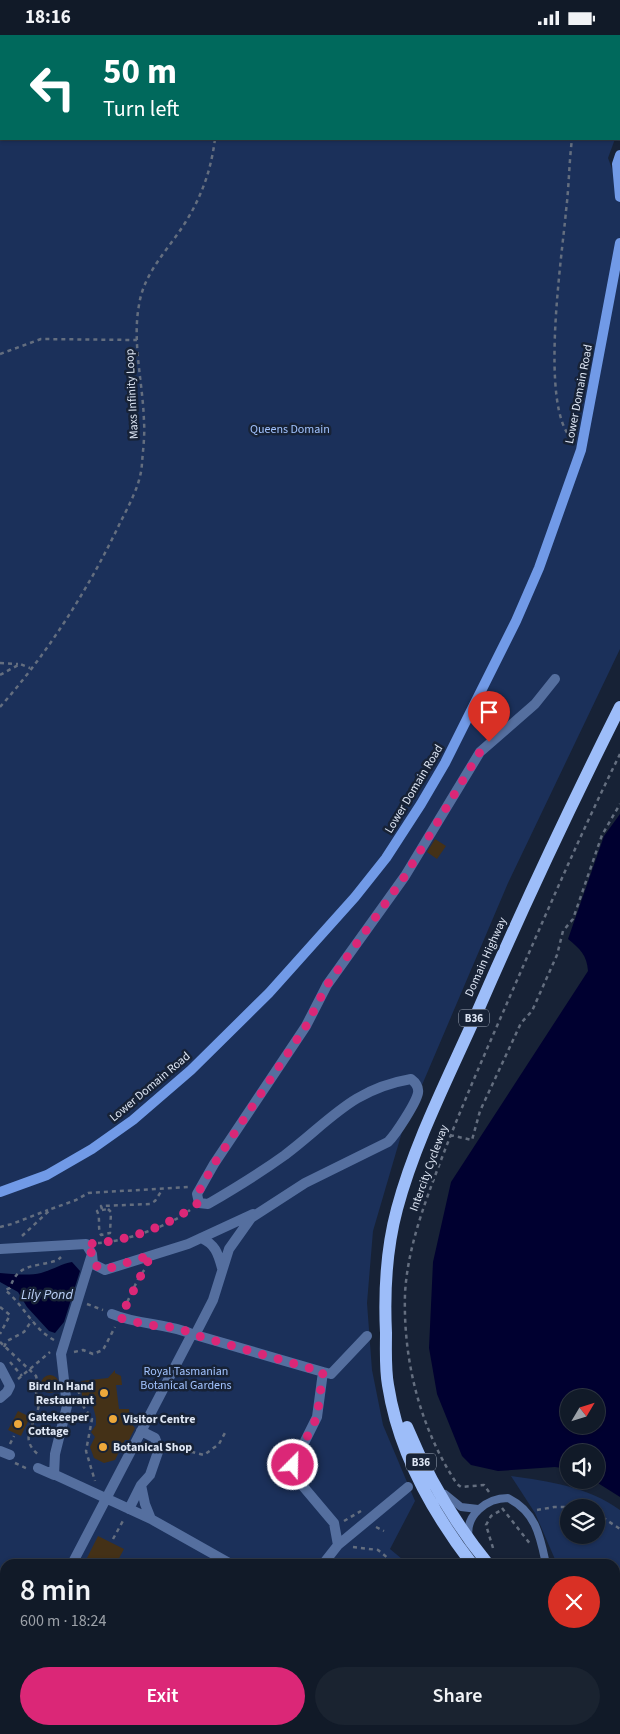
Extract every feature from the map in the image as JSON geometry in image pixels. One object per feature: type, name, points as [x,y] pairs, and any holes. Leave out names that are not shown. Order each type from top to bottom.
[{"type":"main road","name":"Domain Highway","points":[[468,1559],[445,1527],[415,1472],[398,1426],[388,1384],[385,1287],[387,1262],[397,1210],[415,1153],[533,884],[620,707]]},
{"type":"main road","name":"Domain Highway","points":[[386,1345],[406,1424],[424,1468],[438,1495],[469,1541],[484,1559]]},
{"type":"street","points":[[620,155],[618,164],[620,197]]},
{"type":"street","name":"Lower Domain Road","points":[[0,1192],[47,1175],[92,1149],[133,1120],[233,1030],[355,897],[386,858],[446,763],[516,621],[539,567],[581,449],[620,243]]},
{"type":"street","points":[[0,1249],[86,1244],[92,1254],[93,1264],[104,1270],[201,1238],[279,1201],[305,1183],[388,1142],[398,1131],[418,1092],[416,1083],[411,1079],[366,1092],[343,1107],[318,1129],[258,1174],[208,1204],[198,1203],[197,1195],[214,1164],[306,1026],[327,985],[405,876],[480,752],[534,704],[555,679]]},
{"type":"street","points":[[74,1559],[103,1498],[213,1300],[229,1249],[238,1233],[259,1211]]},
{"type":"street","points":[[201,1238],[211,1243],[218,1253],[223,1269]]},
{"type":"street","points":[[54,1475],[56,1454],[66,1412],[65,1373],[61,1344],[92,1254]]},
{"type":"street","points":[[116,1316],[148,1325],[179,1328],[193,1334],[331,1374],[368,1336]]},
{"type":"street","points":[[0,1398],[7,1392],[10,1385],[3,1364]]},
{"type":"street","points":[[323,1372],[317,1417],[293,1465],[296,1478],[334,1523],[336,1548]]},
{"type":"street","points":[[129,1509],[141,1485],[150,1475],[159,1449],[155,1438],[141,1431]]},
{"type":"street","points":[[34,1466],[151,1519],[223,1559]]},
{"type":"street","points":[[141,1485],[145,1504],[151,1519]]},
{"type":"street","points":[[327,1559],[336,1548],[408,1487]]},
{"type":"lane","points":[[424,1468],[450,1499],[461,1507],[478,1509],[496,1500],[508,1498],[528,1511],[535,1523],[545,1559]]},
{"type":"lane","points":[[469,1541],[470,1523],[478,1509]]},
{"type":"path","name":"Maxs Infinity Loop","points":[[0,707],[30,669],[82,592],[106,553],[133,497],[142,466],[144,423],[137,340],[139,305],[147,277],[185,224],[203,193],[212,163],[215,140]]},
{"type":"path","points":[[572,140],[554,335],[558,401],[563,428],[581,449]]},
{"type":"path","points":[[0,354],[41,339],[137,340]]},
{"type":"path","points":[[0,663],[20,664],[30,669]]},
{"type":"path","points":[[0,675],[20,664]]},
{"type":"path","name":"Intercity Cycleway","points":[[532,1547],[484,1485],[461,1487],[450,1474],[427,1429],[415,1390],[410,1364],[406,1317],[408,1269],[422,1211],[450,1135],[545,914],[620,754]]},
{"type":"path","points":[[450,1135],[472,1140],[480,1111],[521,1023],[532,1011],[557,955],[563,931],[573,919],[602,835],[620,804]]},
{"type":"path","points":[[0,1227],[12,1225],[76,1200],[88,1193],[162,1190],[203,1185]]},
{"type":"path","points":[[102,1210],[101,1206],[150,1204],[155,1201],[162,1190]]},
{"type":"path","points":[[86,1244],[107,1243],[158,1226],[183,1215],[198,1203]]},
{"type":"path","points":[[17,1247],[21,1238],[51,1209]]},
{"type":"path","points":[[108,1209],[111,1212],[112,1226],[110,1233],[106,1234],[101,1235],[98,1229],[100,1218],[97,1211],[108,1209]]},
{"type":"path","points":[[106,1234],[107,1243]]},
{"type":"path","points":[[10,1385],[61,1344],[48,1338],[13,1296],[5,1290],[10,1288],[14,1275],[26,1268],[43,1265],[58,1260],[63,1255],[68,1255]]},
{"type":"path","points":[[62,1359],[75,1351],[83,1350],[93,1354],[103,1350],[116,1316],[151,1255]]},
{"type":"path","points":[[0,1307],[10,1315],[0,1334]]},
{"type":"path","points":[[4,1347],[7,1341],[24,1332],[32,1320]]},
{"type":"path","points":[[0,1342],[36,1376],[38,1382],[35,1391],[39,1404],[28,1439],[30,1446],[44,1460],[54,1475]]},
{"type":"path","points":[[3,1364],[12,1363],[22,1376]]},
{"type":"path","points":[[65,1373],[74,1375],[81,1403],[92,1418],[86,1451],[103,1498]]},
{"type":"path","points":[[80,1419],[96,1417]]},
{"type":"path","points":[[157,1445],[185,1448],[204,1455],[219,1444],[226,1431]]},
{"type":"path","points":[[528,1511],[560,1507]]},
{"type":"path","points":[[113,1539],[129,1509]]},
{"type":"path","points":[[494,1551],[486,1525],[491,1516],[503,1509]]},
{"type":"path","points":[[605,1519],[620,1529]]},
{"type":"path","points":[[336,1548],[369,1548],[378,1550],[389,1559]]},
{"type":"green space","name":"Queens Domain","points":[[0,140],[615,140],[608,158],[620,190],[620,649],[508,883],[402,1132],[373,1231],[367,1303],[372,1370],[383,1425],[415,1501],[390,1549],[402,1559],[0,1559]]},
{"type":"green space","points":[[511,1476],[560,1484],[560,1489],[578,1489],[602,1499],[560,1499],[560,1544],[605,1544],[605,1501],[620,1510],[620,1559],[555,1559],[535,1513]]},
{"type":"water","points":[[620,814],[620,1497],[605,1488],[605,1444],[560,1444],[560,1468],[498,1471],[471,1465],[462,1456],[437,1394],[429,1348],[433,1262],[451,1182],[588,971],[582,953],[568,939],[604,836]]},
{"type":"water","name":"Lily Pond","points":[[72,1262],[80,1271],[64,1322],[55,1333],[49,1331],[27,1307],[18,1292],[0,1282],[0,1273],[36,1274]]},
{"type":"building","points":[[435,839],[446,846],[437,859],[427,852]]},
{"type":"building","name":"Visitor Centre","points":[[115,1370],[115,1373],[121,1376],[122,1385],[116,1385],[119,1409],[129,1409],[130,1422],[135,1428],[129,1440],[125,1440],[115,1460],[104,1463],[94,1458],[90,1447],[95,1437],[91,1432],[96,1425],[96,1418],[91,1398],[82,1399],[81,1381],[108,1378]]},
{"type":"building","points":[[50,1375],[56,1378],[59,1384],[56,1390],[50,1393],[44,1390],[41,1384],[44,1378]]},
{"type":"building","points":[[18,1411],[30,1417],[21,1436],[8,1430]]},
{"type":"building","points":[[98,1536],[124,1549],[119,1559],[86,1559]]},
{"type":"place","name":"Bird In Hand Restaurant","points":[[104,1393]]},
{"type":"place","name":"Visitor Centre","points":[[113,1419]]},
{"type":"place","name":"Gatekeeper Cottage","points":[[18,1424]]},
{"type":"place","name":"Botanical Shop","points":[[103,1447]]},
{"type":"route","points":[[293,1465],[301,1444],[317,1417],[323,1372],[195,1335],[179,1328],[148,1325],[120,1318],[138,1279],[148,1265],[151,1255],[104,1270],[93,1264],[92,1254],[86,1244],[107,1243],[158,1226],[183,1215],[198,1203],[197,1195],[214,1164],[306,1026],[327,985],[405,876],[480,752],[489,742]]},
{"type":"park label","name":"Royal Tasmanian Botanical Gardens","points":[[186,1378]]}]
